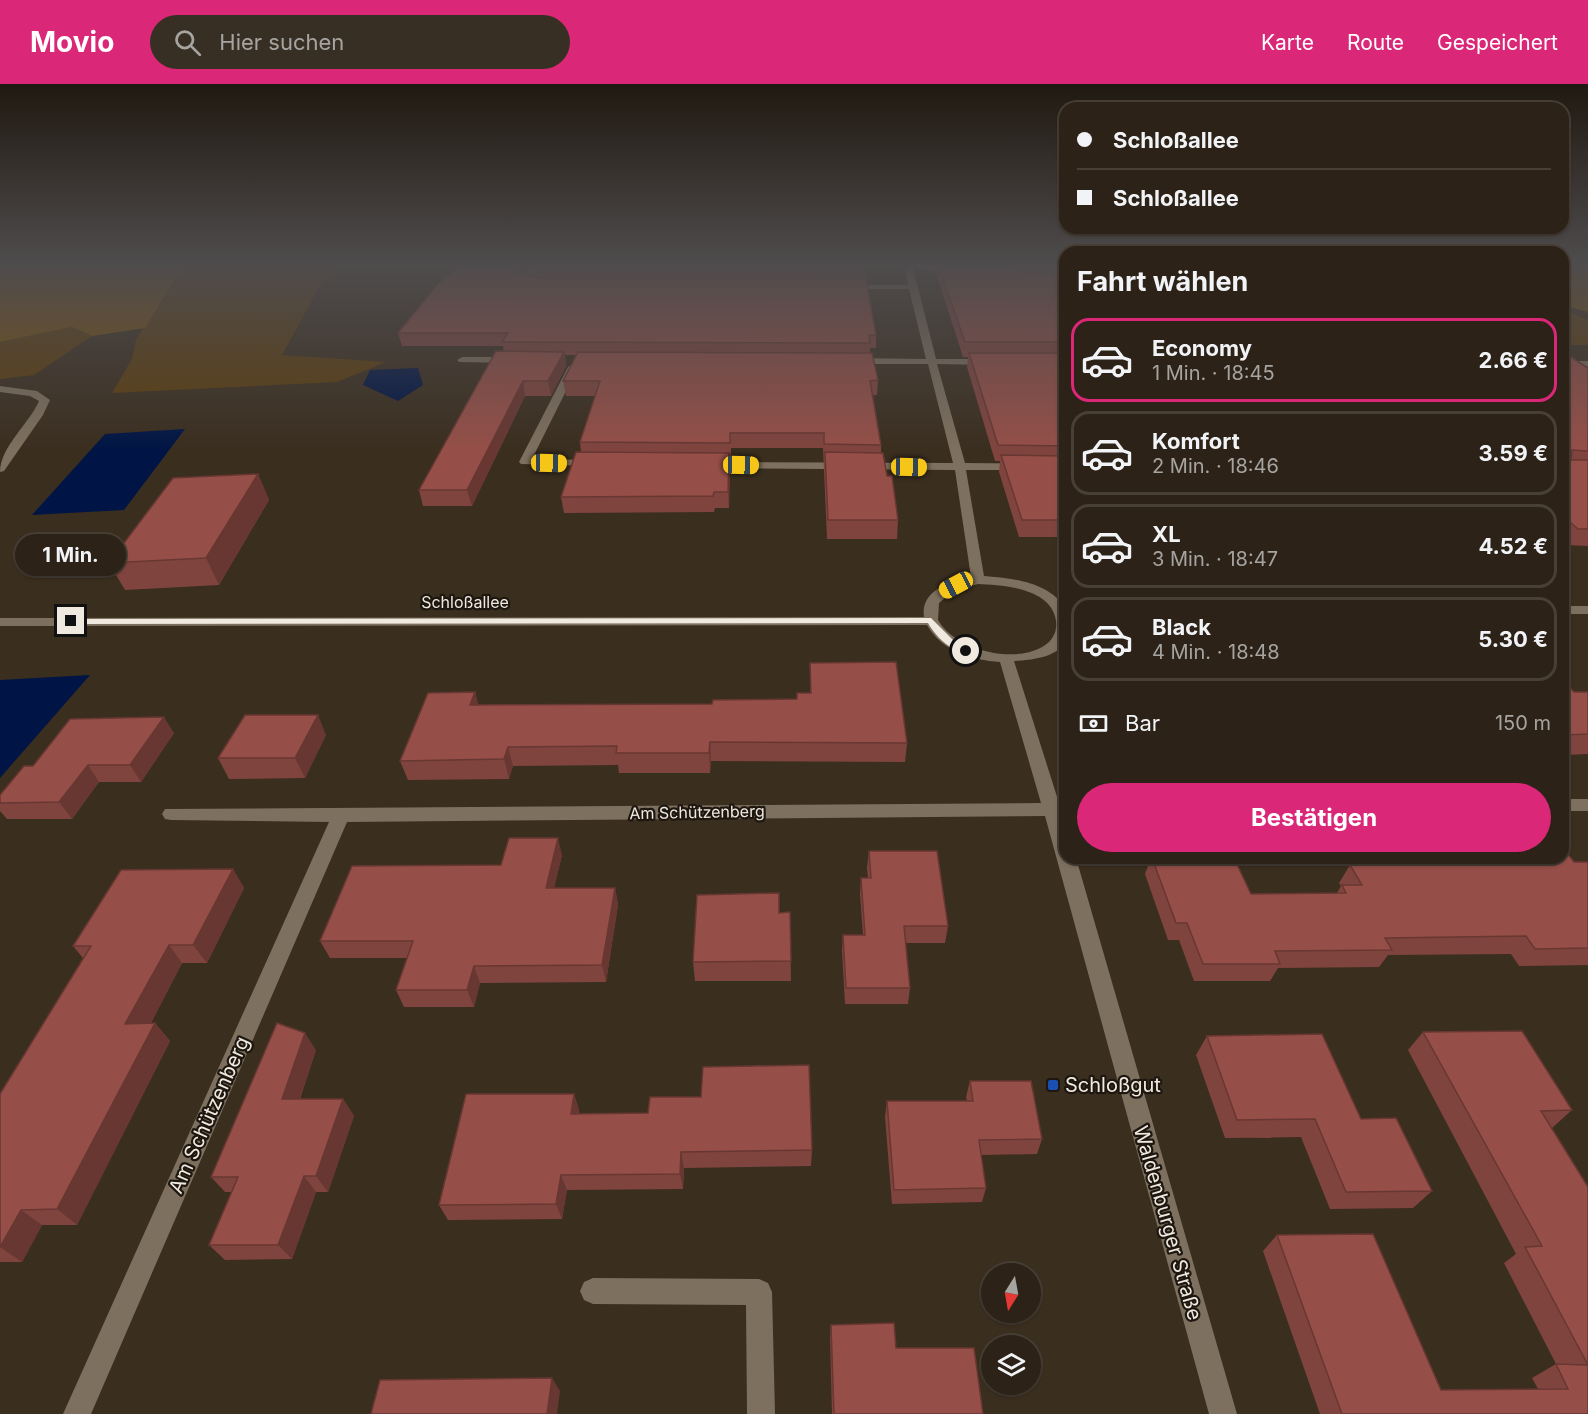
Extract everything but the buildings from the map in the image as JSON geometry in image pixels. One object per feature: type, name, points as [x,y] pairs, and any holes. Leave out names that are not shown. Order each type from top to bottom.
[{"type":"street","points":[[923,327],[960,467],[978,580]]},
{"type":"street","points":[[462,360],[521,360]]},
{"type":"street","points":[[588,361],[572,361],[525,462],[609,463]]},
{"type":"street","points":[[838,361],[999,362]]},
{"type":"street","points":[[1569,364],[1588,364]]},
{"type":"street","points":[[1569,366],[1581,373]]},
{"type":"street","points":[[0,389],[33,393],[45,400],[0,469]]},
{"type":"street","points":[[693,464],[1059,467]]},
{"type":"street","points":[[1059,610],[1054,602],[1033,589],[1006,581],[978,580],[956,585],[939,594],[930,606],[931,621],[943,637],[966,651],[1006,658],[1032,655],[1053,646],[1059,639]]},
{"type":"street","points":[[1569,610],[1588,610]]},
{"type":"street","name":"Schloßallee","points":[[0,622],[931,621]]},
{"type":"street","points":[[1006,658],[1059,809]]},
{"type":"street","points":[[1569,805],[1588,805]]},
{"type":"street","name":"Am Schützenberg","points":[[171,814],[341,816],[1059,809]]},
{"type":"street","name":"Am Schützenberg","points":[[77,1414],[341,816]]},
{"type":"street","name":"Waldenburger Straße","points":[[1069,864],[1222,1414]]},
{"type":"street","points":[[593,1291],[759,1292],[761,1414]]},
{"type":"shaded area","points":[[0,327],[72,327],[0,342]]},
{"type":"shaded area","points":[[72,327],[92,336],[34,375],[0,379],[0,342]]},
{"type":"shaded area","points":[[72,327],[146,327],[145,328],[92,336]]},
{"type":"shaded area","points":[[144,327],[297,327],[282,355],[386,362],[337,382],[112,393],[132,359],[136,340]]},
{"type":"shaded area","points":[[1569,327],[1588,327],[1588,345],[1569,345]]},
{"type":"water","points":[[418,368],[423,385],[398,401],[363,385],[370,370]]},
{"type":"water","points":[[185,429],[124,510],[32,515],[105,434]]},
{"type":"water","points":[[90,675],[0,778],[0,680]]},
{"type":"place","name":"Schloßgut","points":[[1053,1085]]},
{"type":"route","points":[[71,621],[931,621],[937,632],[966,651]]}]
